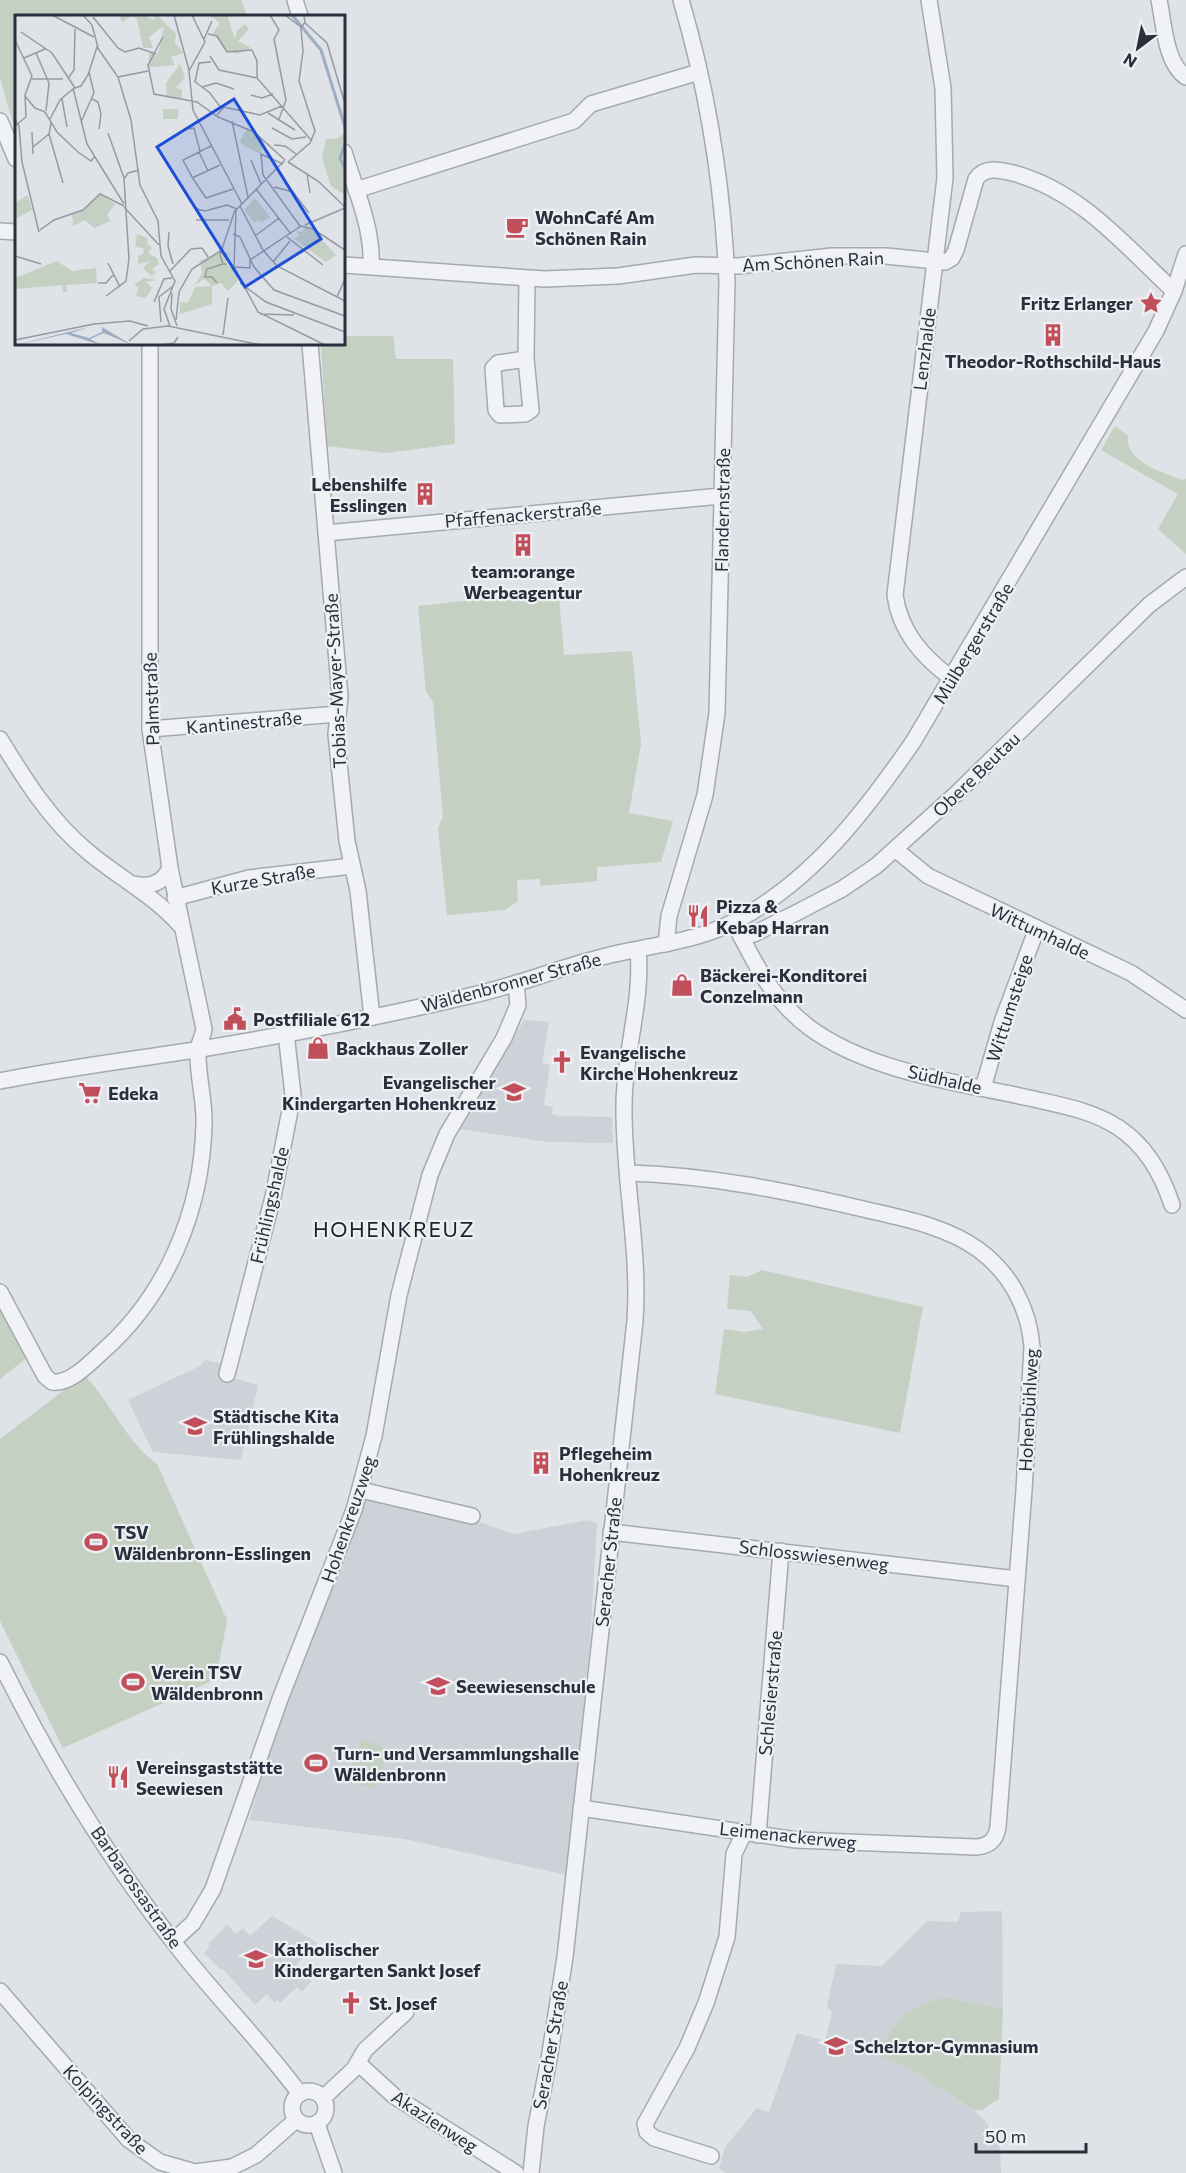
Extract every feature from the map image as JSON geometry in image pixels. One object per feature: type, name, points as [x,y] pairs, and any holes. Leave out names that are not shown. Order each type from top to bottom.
[{"type":"street","points":[[295,0],[300,15]]},
{"type":"street","name":"Flandernstraße","points":[[666,944],[669,916],[705,795],[717,713],[726,265],[718,170],[699,72],[681,0]]},
{"type":"street","name":"Lenzhalde","points":[[929,0],[943,88],[946,149],[895,595],[899,614],[917,647],[931,663],[951,678]]},
{"type":"street","points":[[1159,0],[1173,61],[1179,72],[1186,77]]},
{"type":"street","points":[[356,190],[574,121],[591,104],[699,72]]},
{"type":"street","points":[[0,121],[15,157]]},
{"type":"street","points":[[345,155],[370,240],[370,266]]},
{"type":"street","points":[[935,261],[949,261],[954,255],[971,191],[979,175],[987,170],[998,170],[1041,182],[1071,198],[1123,241],[1174,291]]},
{"type":"street","points":[[0,231],[15,232]]},
{"type":"street","name":"Mülbergerstraße","points":[[666,944],[700,937],[734,922],[788,887],[825,853],[891,773],[951,678],[1156,330],[1174,291],[1186,254]]},
{"type":"street","name":"Am Schönen Rain","points":[[345,264],[527,279],[618,276],[696,265],[726,265],[860,255],[935,261]]},
{"type":"street","points":[[526,359],[527,279]]},
{"type":"street","name":"Palmstraße","points":[[0,1292],[43,1374],[56,1383],[84,1368],[124,1331],[156,1287],[189,1218],[202,1154],[204,1102],[198,1049],[204,1026],[180,925],[150,729],[150,345]]},
{"type":"street","name":"Tobias-Mayer-Straße","points":[[310,345],[340,697],[336,734],[347,841],[358,891],[372,1017]]},
{"type":"street","name":"Pfaffenackerstraße","points":[[326,533],[722,496]]},
{"type":"street","name":"Obere Beutau","points":[[741,937],[754,934],[842,889],[896,849],[1149,605],[1186,577]]},
{"type":"street","name":"Kantinestraße","points":[[150,729],[338,714]]},
{"type":"street","points":[[0,739],[31,789],[66,831],[100,862],[155,899],[180,925]]},
{"type":"street","name":"Wittumhalde","points":[[896,849],[928,876],[1131,973],[1186,1010]]},
{"type":"street","name":"Kurze Straße","points":[[176,898],[249,878],[352,866]]},
{"type":"street","points":[[134,884],[153,884],[164,878],[170,868]]},
{"type":"street","name":"Südhalde","points":[[734,922],[755,966],[776,994],[816,1032],[849,1051],[879,1063],[1093,1115],[1119,1128],[1139,1145],[1154,1165],[1172,1204]]},
{"type":"street","name":"Wittumsteige","points":[[983,1088],[1002,1022],[1036,928]]},
{"type":"street","name":"Wäldenbronner Straße","points":[[0,1081],[198,1049],[372,1017],[472,996],[596,958],[666,944]]},
{"type":"street","name":"Seracher Straße","points":[[531,2173],[536,2126],[565,1957],[636,1300],[636,1249],[625,1140],[624,1087],[640,974],[638,950]]},
{"type":"street","name":"Hohenkreuzweg","points":[[173,1941],[193,1923],[213,1889],[280,1699],[361,1490],[374,1436],[390,1332],[430,1175],[447,1134],[504,1038],[518,1005],[516,983]]},
{"type":"street","name":"Frühlingshalde","points":[[227,1374],[273,1197],[293,1095],[286,1033]]},
{"type":"street","name":"Hohenbühlweg","points":[[628,1173],[691,1177],[749,1185],[888,1215],[962,1240],[998,1267],[1024,1307],[1032,1347],[998,1827],[994,1840]]},
{"type":"street","points":[[361,1490],[472,1516]]},
{"type":"street","name":"Schlosswiesenweg","points":[[610,1532],[1017,1579]]},
{"type":"street","name":"Schlesierstraße","points":[[711,2156],[654,2138],[647,2132],[646,2120],[694,2034],[724,1946],[732,1902],[734,1854],[751,1834],[781,1551]]},
{"type":"street","name":"Barbarossastraße","points":[[0,1662],[63,1778],[139,1894],[173,1941],[300,2094]]},
{"type":"street","name":"Leimenackerweg","points":[[581,1808],[751,1834],[815,1841],[976,1847],[994,1840]]},
{"type":"street","name":"Kolpingstraße","points":[[0,1991],[136,2146],[169,2166],[205,2172],[232,2167],[250,2159],[296,2120]]},
{"type":"street","points":[[323,2098],[358,2063],[365,2050],[406,2012]]},
{"type":"street","name":"Akazienweg","points":[[358,2063],[390,2093],[516,2173]]},
{"type":"street","points":[[312,2091],[323,2098],[326,2114],[317,2124],[309,2126],[296,2120],[292,2108],[300,2094],[312,2091]]},
{"type":"street","points":[[317,2124],[334,2173]]},
{"type":"shaded area","name":"Evangelischer Kindergarten Hohenkreuz","points":[[524,1020],[549,1022],[542,1063],[550,1065],[544,1105],[553,1107],[552,1114],[559,1116],[612,1117],[613,1143],[548,1142],[460,1129]]},
{"type":"shaded area","name":"Städtische Kita Frühlingshalde","points":[[205,1360],[223,1364],[220,1374],[258,1385],[241,1460],[153,1452],[128,1400],[200,1366]]},
{"type":"shaded area","name":"Seewiesenschule","points":[[368,1498],[474,1520],[514,1534],[588,1520],[597,1523],[590,1643],[566,1875],[404,1839],[249,1820],[279,1717],[364,1501]]},
{"type":"shaded area","name":"Schelztor-Gymnasium","points":[[1002,1911],[1003,2009],[943,1997],[904,2013],[877,2051],[883,2057],[914,2071],[974,2110],[987,2123],[1000,2149],[1001,2173],[726,2173],[719,2169],[725,2147],[757,2108],[769,2112],[797,2033],[825,2041],[832,2012],[827,2006],[836,1964],[882,1966],[927,1921],[958,1922],[961,1912]]},
{"type":"shaded area","name":"Katholischer Kindergarten Sankt Josef","points":[[272,1916],[318,1943],[297,1964],[312,1981],[302,1992],[297,1987],[280,2003],[277,2000],[274,2002],[267,1994],[255,2005],[223,1969],[221,1970],[204,1953],[210,1947],[208,1944],[227,1925],[236,1934],[243,1928],[250,1936]]},
{"type":"green space","points":[[0,0],[241,0],[247,15],[15,15],[15,130],[0,78]]},
{"type":"green space","points":[[345,336],[393,336],[396,359],[453,359],[455,444],[386,453],[327,446],[321,345],[345,345]]},
{"type":"green space","points":[[1115,426],[1128,436],[1128,445],[1139,460],[1184,481],[1186,478],[1186,554],[1158,529],[1178,494],[1101,450]]},
{"type":"green space","points":[[559,597],[564,655],[632,651],[641,744],[629,813],[673,821],[661,862],[597,867],[597,881],[540,886],[540,879],[517,880],[518,901],[505,910],[447,915],[438,828],[443,817],[433,702],[426,691],[418,606],[491,598],[509,600]]},
{"type":"green space","points":[[762,1270],[923,1307],[900,1433],[715,1394],[724,1329],[745,1332],[763,1329],[751,1311],[727,1309],[730,1275],[747,1277]]},
{"type":"green space","points":[[0,1307],[28,1357],[0,1379]]},
{"type":"green space","name":"TSV Wäldenbronn-Esslingen","points":[[84,1375],[136,1445],[157,1464],[227,1620],[216,1679],[63,1748],[0,1621],[0,1439]]},
{"type":"green space","points":[[362,1739],[389,1749],[374,1789],[347,1780]]},
{"type":"green space","points":[[943,1997],[1003,2009],[999,2099],[982,2110],[974,2110],[914,2071],[883,2057],[877,2051],[904,2013]]},
{"type":"place","name":"WohnCafé Am Schönen Rain","points":[[517,227]]},
{"type":"place","name":"Fritz Erlanger","points":[[1151,303]]},
{"type":"place","name":"Theodor-Rothschild-Haus","points":[[1053,335]]},
{"type":"place","name":"Lebenshilfe Esslingen","points":[[425,494]]},
{"type":"place","name":"team:orange Werbeagentur","points":[[523,545]]},
{"type":"place","name":"Pizza & Kebap Harran","points":[[698,916]]},
{"type":"place","name":"Bäckerei-Konditorei Conzelmann","points":[[682,985]]},
{"type":"place","name":"Postfiliale 612","points":[[235,1019]]},
{"type":"place","name":"Backhaus Zoller","points":[[318,1048]]},
{"type":"place","name":"Evangelische Kirche Hohenkreuz","points":[[562,1062]]},
{"type":"place","name":"Evangelischer Kindergarten Hohenkreuz","points":[[514,1092]]},
{"type":"place","name":"Edeka","points":[[90,1093]]},
{"type":"place","name":"Städtische Kita Frühlingshalde","points":[[195,1426]]},
{"type":"place","name":"Pflegeheim Hohenkreuz","points":[[541,1463]]},
{"type":"place","name":"TSV Wäldenbronn-Esslingen","points":[[96,1542]]},
{"type":"place","name":"Verein TSV Wäldenbronn","points":[[133,1682]]},
{"type":"place","name":"Seewiesenschule","points":[[438,1686]]},
{"type":"place","name":"Turn- und Versammlungshalle Wäldenbronn","points":[[316,1763]]},
{"type":"place","name":"Vereinsgaststätte Seewiesen","points":[[118,1777]]},
{"type":"place","name":"Katholischer Kindergarten Sankt Josef","points":[[256,1959]]},
{"type":"place","name":"St. Josef","points":[[351,2003]]},
{"type":"place","name":"Schelztor-Gymnasium","points":[[836,2046]]},
{"type":"district","name":"HOHENKREUZ","points":[[394,1228]]}]
